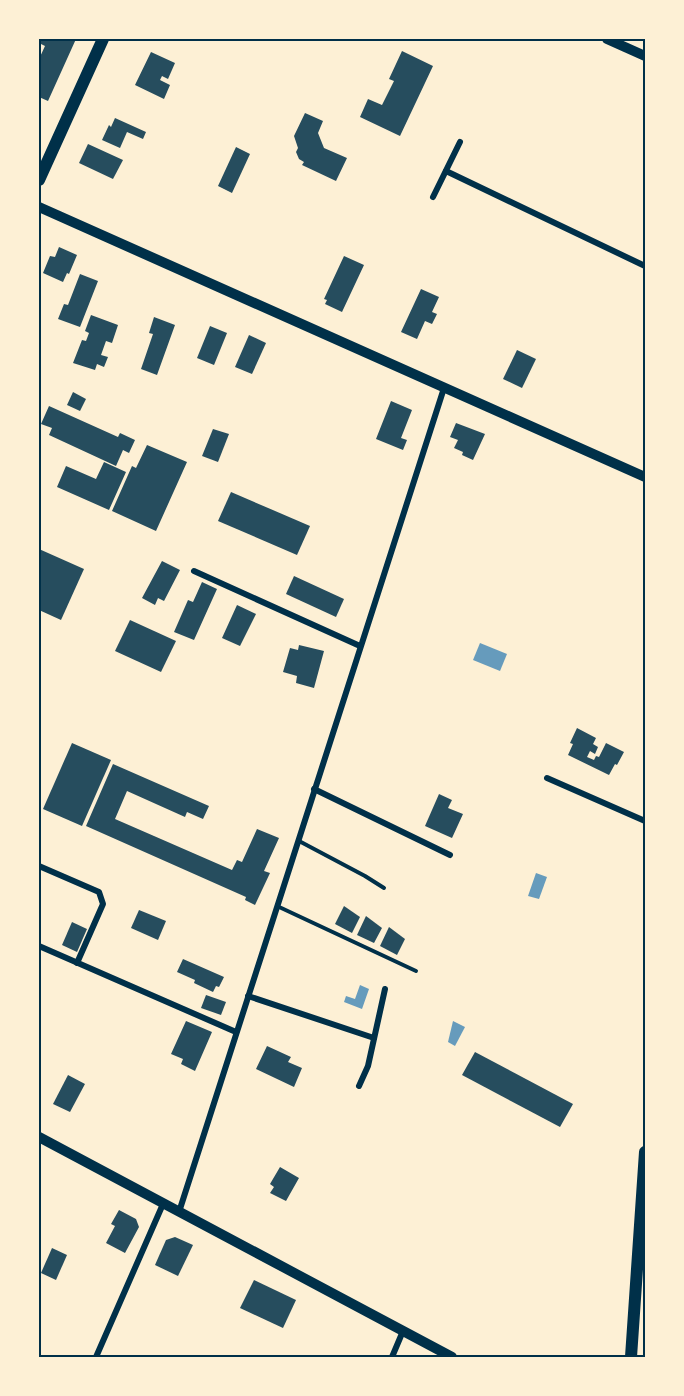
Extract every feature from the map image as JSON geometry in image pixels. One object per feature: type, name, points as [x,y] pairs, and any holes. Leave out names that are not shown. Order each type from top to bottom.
[{"type":"main road","points":[[39,180],[103,39]]},
{"type":"main road","points":[[631,1357],[645,1152]]},
{"type":"street","points":[[608,39],[645,56]]},
{"type":"street","points":[[433,197],[460,142]]},
{"type":"street","points":[[446,171],[645,266]]},
{"type":"street","points":[[39,207],[645,477]]},
{"type":"street","points":[[179,1212],[444,388]]},
{"type":"street","points":[[194,571],[360,646]]},
{"type":"street","points":[[547,778],[645,821]]},
{"type":"street","points":[[314,789],[450,855]]},
{"type":"street","points":[[39,866],[99,892],[103,904],[77,963]]},
{"type":"street","points":[[39,946],[236,1032]]},
{"type":"street","points":[[359,1086],[368,1066],[385,989]]},
{"type":"street","points":[[248,996],[374,1038]]},
{"type":"street","points":[[39,1137],[452,1357]]},
{"type":"street","points":[[96,1357],[163,1204]]},
{"type":"street","points":[[392,1357],[403,1331]]},
{"type":"lane","points":[[298,840],[384,888]]},
{"type":"lane","points":[[277,906],[416,971]]},
{"type":"water","points":[[480,643],[507,654],[500,671],[473,660]]},
{"type":"water","points":[[536,873],[547,877],[539,899],[528,896]]},
{"type":"water","points":[[360,985],[369,989],[362,1009],[344,1002],[346,996],[355,999]]},
{"type":"water","points":[[453,1021],[465,1027],[455,1046],[448,1042]]},
{"type":"building","points":[[39,39],[76,39],[48,101],[39,97],[41,90],[39,89],[39,59],[45,46],[39,43]]},
{"type":"building","points":[[402,51],[433,66],[400,136],[360,117],[368,99],[382,105],[394,81],[389,79]]},
{"type":"building","points":[[151,52],[175,63],[168,79],[162,76],[160,80],[170,85],[164,99],[135,85]]},
{"type":"building","points":[[305,113],[323,121],[318,133],[324,148],[347,158],[336,181],[302,165],[304,162],[299,159],[294,136]]},
{"type":"building","points":[[115,118],[146,132],[143,139],[127,132],[120,148],[102,140]]},
{"type":"building","points":[[88,144],[123,160],[113,179],[79,163]]},
{"type":"building","points":[[236,147],[250,154],[232,193],[218,186]]},
{"type":"building","points":[[59,247],[77,255],[63,282],[43,273],[50,256],[55,257]]},
{"type":"building","points":[[344,256],[364,265],[342,312],[325,304],[327,300],[324,299]]},
{"type":"building","points":[[80,274],[98,281],[80,327],[58,319],[64,304],[68,305]]},
{"type":"building","points":[[421,289],[439,297],[432,312],[437,314],[432,324],[425,321],[417,339],[401,332]]},
{"type":"building","points":[[91,315],[118,325],[112,343],[106,341],[101,355],[108,357],[104,367],[97,364],[95,370],[73,363],[82,340],[86,341],[89,333],[85,331]]},
{"type":"building","points":[[154,317],[175,325],[157,375],[141,369],[153,334],[149,333]]},
{"type":"building","points":[[210,326],[227,333],[214,365],[197,358]]},
{"type":"building","points":[[249,335],[266,343],[252,374],[235,367]]},
{"type":"building","points":[[517,350],[536,359],[522,388],[503,379]]},
{"type":"building","points":[[73,392],[86,399],[80,411],[67,405]]},
{"type":"building","points":[[391,401],[412,410],[401,438],[407,440],[403,450],[376,439]]},
{"type":"building","points":[[49,406],[118,437],[120,433],[135,440],[129,453],[123,450],[116,466],[49,435],[52,428],[41,424]]},
{"type":"building","points":[[456,423],[485,434],[473,460],[454,448],[458,440],[450,437]]},
{"type":"building","points":[[213,429],[229,434],[218,462],[202,456]]},
{"type":"building","points":[[147,445],[187,462],[156,531],[112,511],[132,466],[136,468]]},
{"type":"building","points":[[104,462],[126,472],[109,510],[57,487],[66,466],[96,479]]},
{"type":"building","points":[[231,492],[310,526],[297,555],[218,521]]},
{"type":"building","points":[[39,549],[84,569],[61,620],[39,610]]},
{"type":"building","points":[[162,561],[180,570],[164,601],[158,598],[155,605],[142,598]]},
{"type":"building","points":[[294,576],[344,599],[336,617],[286,594]]},
{"type":"building","points":[[202,582],[217,589],[194,640],[174,632],[188,600],[193,602]]},
{"type":"building","points":[[237,605],[256,614],[240,646],[222,638]]},
{"type":"building","points":[[130,620],[176,641],[161,672],[115,651]]},
{"type":"building","points":[[299,645],[324,651],[314,688],[296,683],[297,676],[283,672],[290,648],[298,650]]},
{"type":"building","points":[[577,728],[596,738],[593,744],[598,747],[595,754],[590,751],[587,757],[594,760],[596,756],[599,757],[606,743],[624,752],[609,775],[568,755],[573,744],[570,743]]},
{"type":"building","points":[[72,743],[111,760],[82,826],[43,809]]},
{"type":"building","points":[[113,764],[209,806],[203,819],[187,812],[185,817],[127,791],[115,819],[232,870],[237,860],[242,862],[257,829],[279,838],[264,871],[270,873],[255,905],[245,900],[246,897],[86,826]]},
{"type":"building","points":[[439,794],[452,800],[448,808],[463,814],[452,838],[425,826]]},
{"type":"building","points":[[344,906],[360,917],[352,933],[335,924]]},
{"type":"building","points":[[139,910],[166,921],[158,940],[131,928]]},
{"type":"building","points":[[366,916],[382,928],[374,943],[357,935]]},
{"type":"building","points":[[72,922],[87,929],[77,952],[62,945]]},
{"type":"building","points":[[389,927],[405,939],[397,955],[380,946]]},
{"type":"building","points":[[183,959],[224,977],[219,987],[216,986],[213,992],[177,972]]},
{"type":"building","points":[[206,995],[226,1002],[221,1015],[201,1008]]},
{"type":"building","points":[[186,1021],[212,1032],[195,1071],[181,1064],[183,1059],[171,1054]]},
{"type":"building","points":[[267,1046],[291,1057],[288,1062],[302,1068],[294,1087],[256,1069]]},
{"type":"building","points":[[475,1052],[573,1104],[560,1127],[462,1075]]},
{"type":"building","points":[[68,1075],[85,1084],[70,1112],[53,1104]]},
{"type":"building","points":[[280,1167],[299,1178],[286,1201],[270,1193],[274,1187],[270,1184]]},
{"type":"building","points":[[119,1210],[136,1219],[139,1227],[125,1253],[106,1243],[115,1226],[111,1224]]},
{"type":"building","points":[[175,1237],[193,1245],[178,1276],[155,1265],[166,1240]]},
{"type":"building","points":[[52,1248],[67,1255],[56,1280],[41,1273]]},
{"type":"building","points":[[254,1280],[296,1300],[283,1328],[240,1308]]}]
